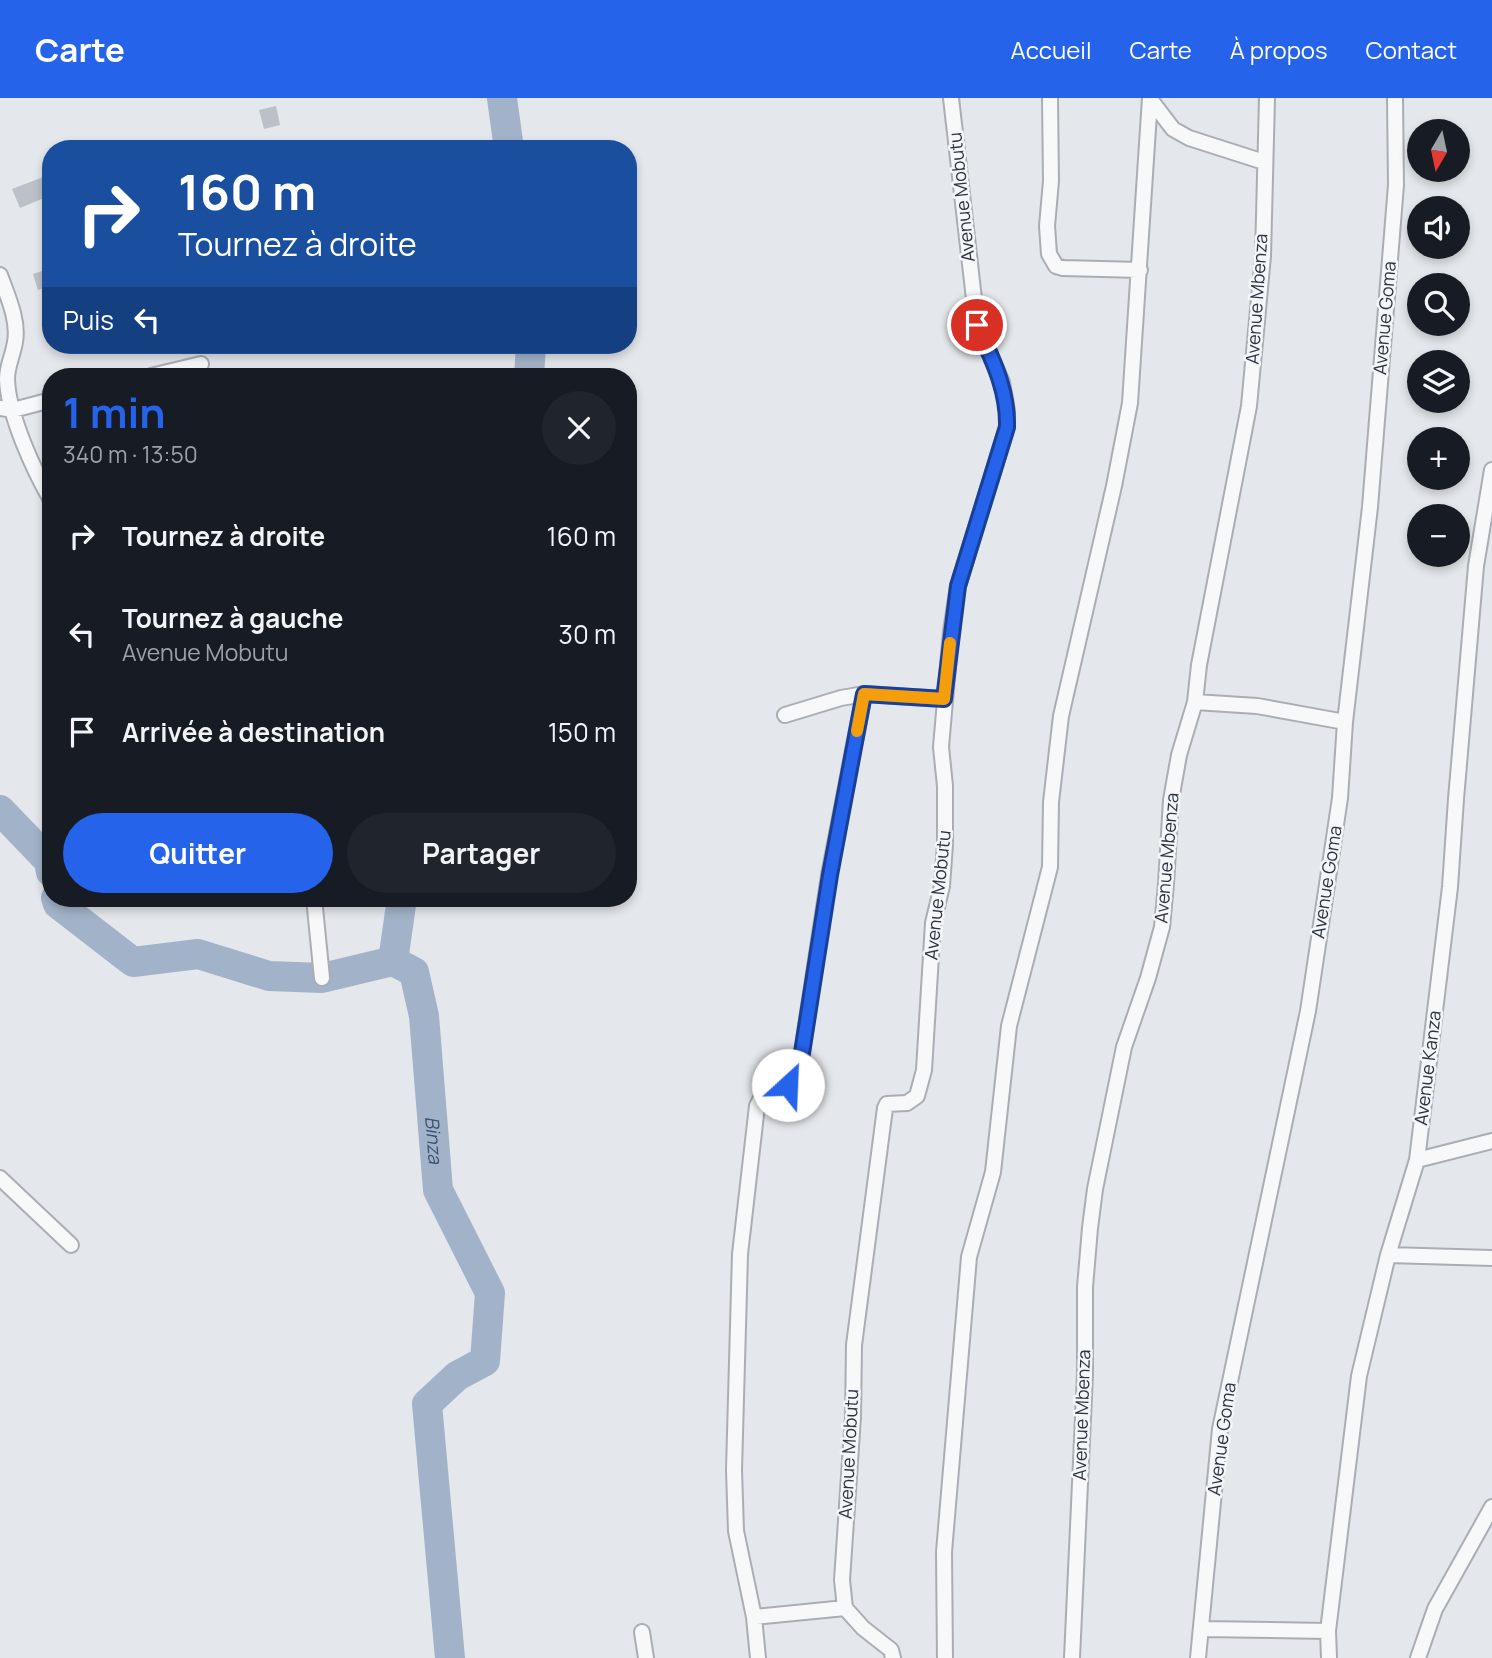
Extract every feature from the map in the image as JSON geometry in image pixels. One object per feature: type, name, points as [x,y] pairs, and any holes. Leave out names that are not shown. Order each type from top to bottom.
[{"type":"street","name":"Avenue Mobutu","points":[[845,1608],[842,1580],[853,1417],[854,1345],[885,1108],[887,1104],[907,1103],[917,1096],[926,1057],[933,922],[942,886],[945,844],[945,786],[941,747],[944,699],[958,586],[1003,444],[1007,410],[1002,382],[977,325],[951,98]]},
{"type":"street","points":[[1050,98],[1051,181],[1047,226],[1051,261],[1063,268],[1140,270]]},
{"type":"street","points":[[945,1658],[944,1552],[969,1257],[993,1172],[1009,1026],[1050,867],[1051,802],[1062,716],[1130,403],[1150,98]]},
{"type":"street","points":[[1150,98],[1173,130],[1189,138],[1264,162]]},
{"type":"street","name":"Avenue Mbenza","points":[[1072,1658],[1085,1374],[1084,1287],[1095,1189],[1124,1047],[1148,978],[1161,927],[1171,800],[1179,755],[1195,702],[1199,665],[1249,406],[1262,256],[1267,98]]},
{"type":"street","name":"Avenue Goma","points":[[1198,1658],[1220,1429],[1308,1011],[1340,798],[1345,722],[1370,507],[1394,212],[1395,98]]},
{"type":"street","points":[[0,275],[15,323],[16,340],[7,378],[7,409],[42,484]]},
{"type":"street","points":[[184,368],[201,364]]},
{"type":"street","points":[[7,409],[42,402]]},
{"type":"street","name":"Avenue Kanza","points":[[1329,1658],[1328,1631],[1359,1376],[1388,1255],[1418,1160],[1450,887],[1455,799],[1476,566],[1492,470]]},
{"type":"street","points":[[785,715],[864,694],[944,699]]},
{"type":"street","points":[[758,1658],[754,1617],[736,1531],[734,1470],[740,1254],[757,1106],[761,1095],[796,1080],[799,1072],[827,888],[864,694]]},
{"type":"street","points":[[1195,702],[1257,706],[1345,722]]},
{"type":"street","points":[[315,907],[322,978]]},
{"type":"street","points":[[1418,1160],[1492,1141]]},
{"type":"street","points":[[0,1178],[71,1245]]},
{"type":"street","points":[[1388,1255],[1492,1258]]},
{"type":"street","points":[[1418,1658],[1436,1609],[1492,1507]]},
{"type":"street","points":[[754,1617],[845,1608],[863,1628],[891,1650],[893,1658]]},
{"type":"street","points":[[1201,1629],[1328,1631]]},
{"type":"street","points":[[642,1632],[646,1658]]},
{"type":"building","points":[[276,106],[280,125],[264,129],[259,110]]},
{"type":"building","points":[[42,177],[42,199],[20,208],[12,189]]},
{"type":"building","points":[[42,271],[42,289],[38,290],[33,274]]},
{"type":"waterway","points":[[502,98],[508,140]]},
{"type":"waterway","points":[[530,354],[530,368]]},
{"type":"waterway","name":"Binza","points":[[0,810],[42,854]]},
{"type":"waterway","name":"Binza","points":[[62,907],[133,962],[198,954],[269,976],[322,978],[393,961],[414,972],[424,1016],[438,1190],[490,1293],[485,1361],[457,1376],[427,1404],[450,1658]]},
{"type":"waterway","points":[[393,961],[401,907]]},
{"type":"slow traffic","points":[[857,731],[864,694],[944,699],[950,643]]},
{"type":"route","points":[[788,1085],[796,1080],[802,1057],[830,875],[864,694],[944,699],[958,586],[1007,427],[1002,382],[977,325]]}]
